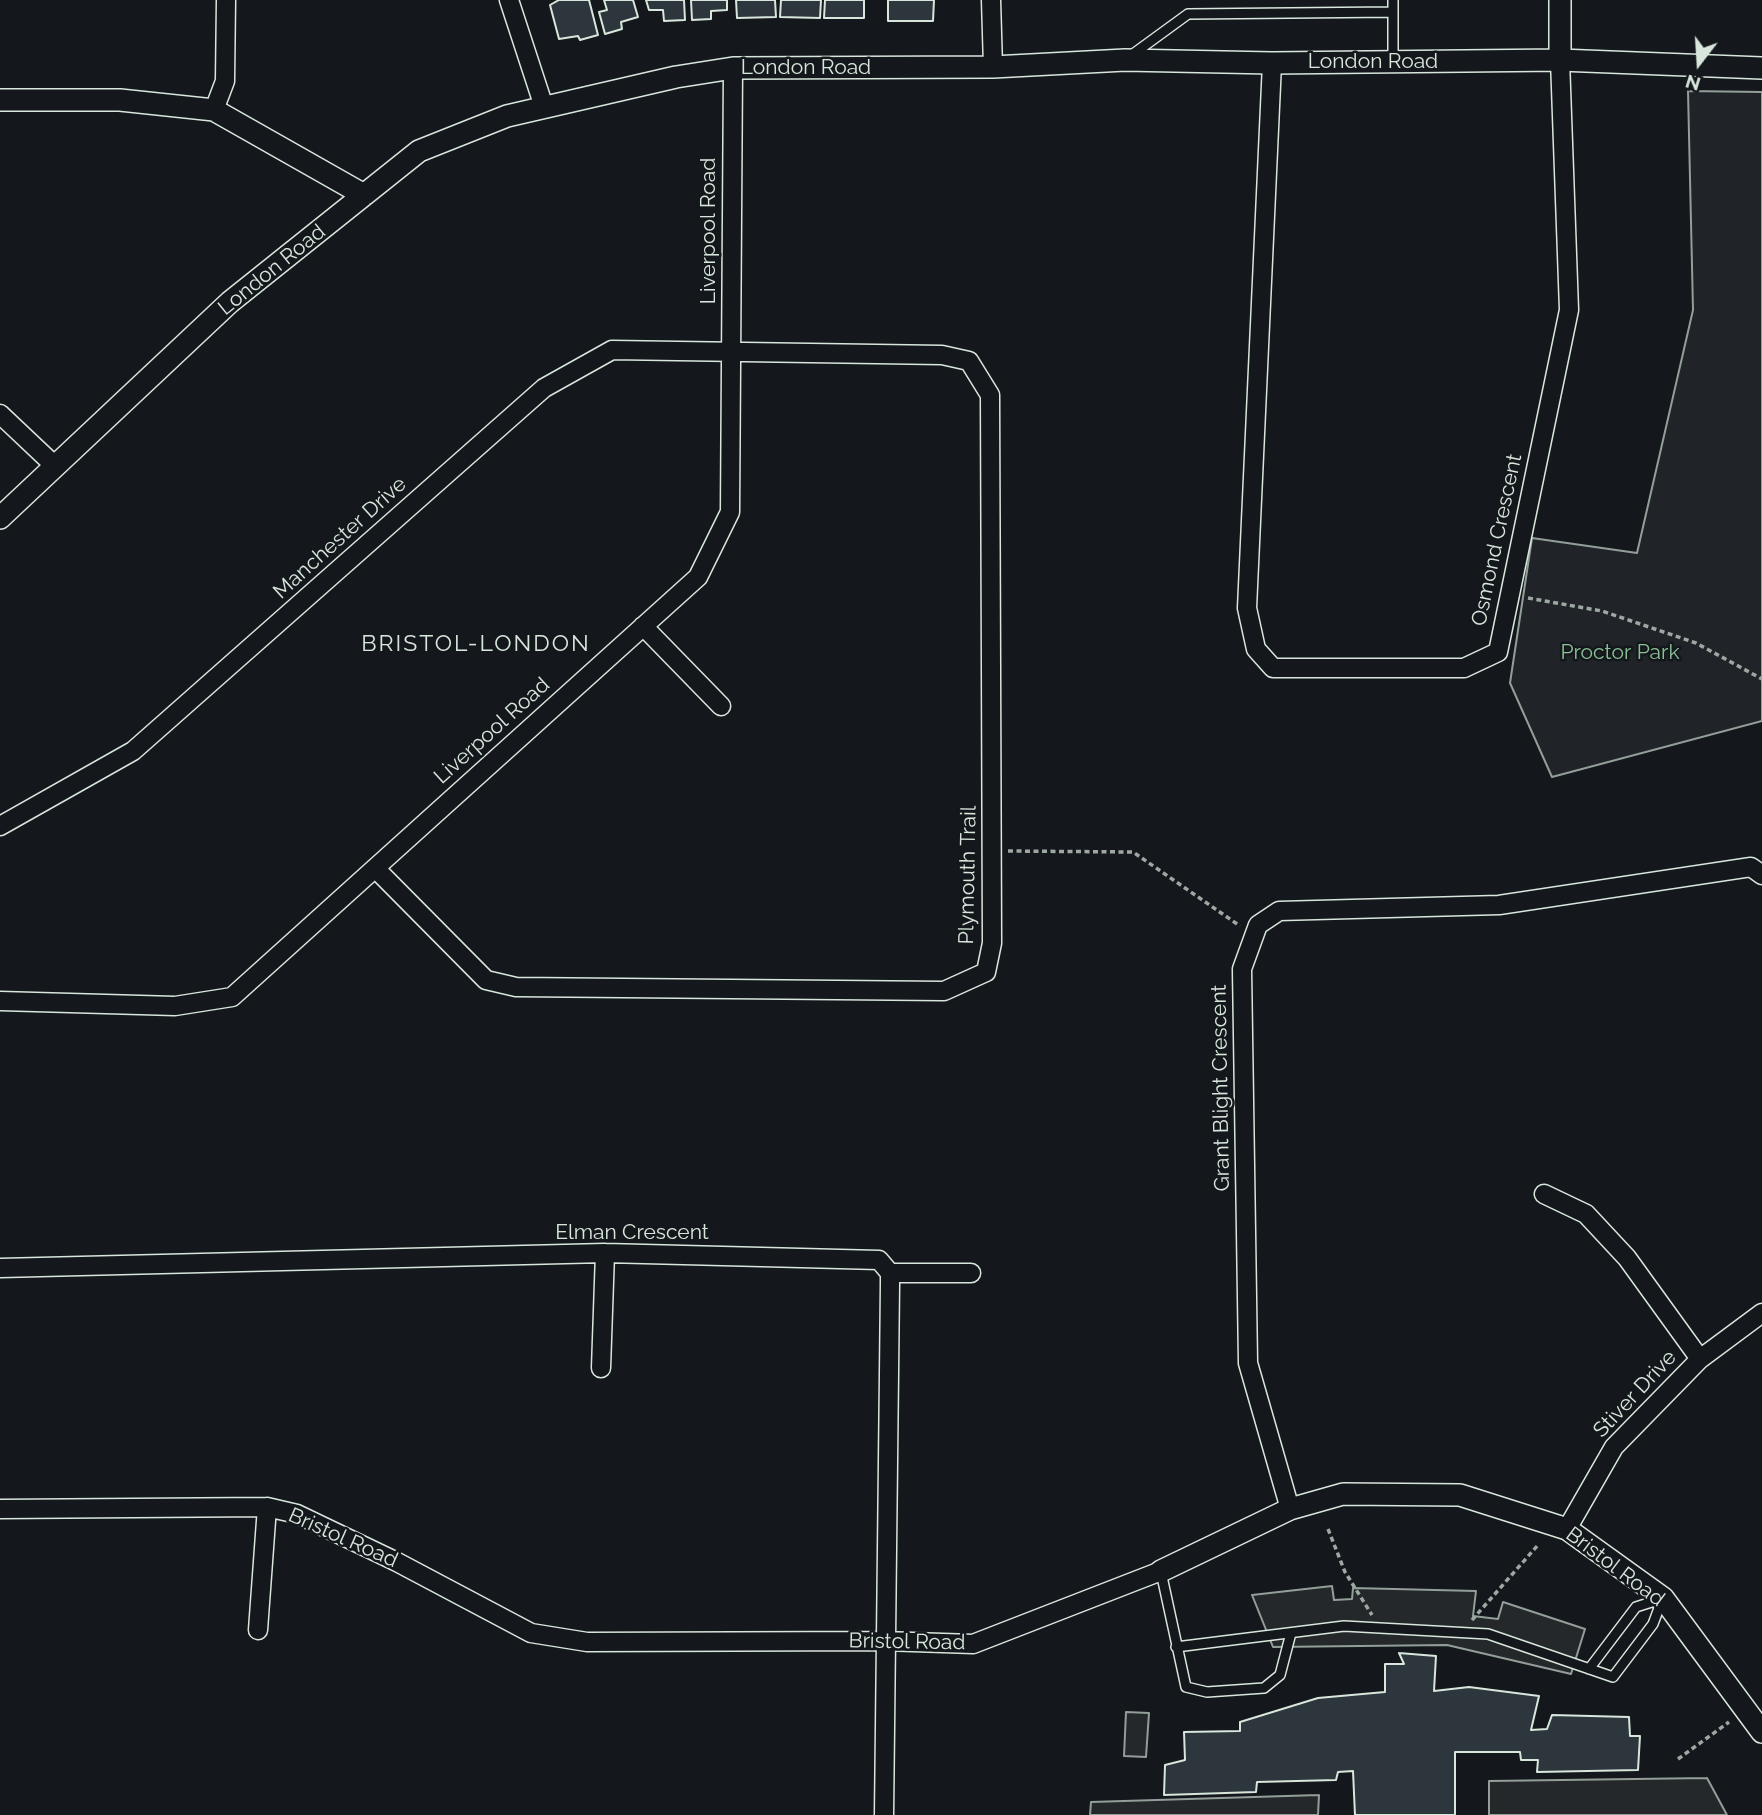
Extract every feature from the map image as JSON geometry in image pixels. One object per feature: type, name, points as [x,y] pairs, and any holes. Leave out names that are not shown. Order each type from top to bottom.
[{"type":"street","points":[[214,110],[225,80],[226,0]]},
{"type":"street","points":[[509,0],[544,107]]},
{"type":"street","points":[[991,0],[993,67]]},
{"type":"street","points":[[1560,0],[1560,60]]},
{"type":"street","name":"London Road","points":[[0,518],[230,302],[419,151],[507,116],[733,68],[993,67],[1125,60],[1272,63],[1560,60],[1762,68]]},
{"type":"street","name":"Osmond Crescent","points":[[1272,63],[1247,608],[1256,649],[1273,668],[1464,668],[1498,652],[1569,310],[1560,60]]},
{"type":"street","name":"Liverpool Road","points":[[0,1001],[175,1006],[232,996],[698,577],[730,512],[733,68]]},
{"type":"street","points":[[0,100],[120,100],[214,110],[364,195]]},
{"type":"street","name":"Manchester Drive","points":[[0,826],[133,751],[544,388],[612,351],[731,354]]},
{"type":"street","name":"Plymouth Trail","points":[[375,868],[486,980],[516,987],[944,991],[986,972],[992,943],[990,395],[969,361],[942,355],[731,354]]},
{"type":"street","points":[[0,414],[55,466]]},
{"type":"street","points":[[643,626],[721,706]]},
{"type":"street","name":"Grant Blight Crescent","points":[[1290,1509],[1248,1363],[1242,968],[1258,925],[1279,911],[1499,905],[1751,867],[1762,875]]},
{"type":"street","points":[[1544,1194],[1586,1214],[1627,1258],[1699,1359]]},
{"type":"street","points":[[601,1368],[605,1253]]},
{"type":"street","name":"Elman Crescent","points":[[0,1268],[605,1253],[879,1260],[890,1273]]},
{"type":"street","points":[[884,1815],[883,1641],[890,1273],[971,1273]]},
{"type":"street","name":"Stiver Drive","points":[[1567,1530],[1614,1447],[1699,1359],[1762,1313]]},
{"type":"street","name":"Bristol Road","points":[[0,1509],[267,1507],[310,1520],[531,1633],[587,1642],[883,1641],[973,1644],[1161,1571],[1290,1509],[1343,1494],[1460,1495],[1567,1530],[1662,1598],[1762,1732]]},
{"type":"street","points":[[258,1630],[267,1507]]},
{"type":"lane","points":[[1328,0],[1329,12]]},
{"type":"lane","points":[[1393,0],[1393,62]]},
{"type":"lane","points":[[1125,60],[1188,14],[1394,12]]},
{"type":"lane","points":[[1161,1571],[1186,1687],[1207,1692],[1264,1688],[1280,1675],[1291,1633]]},
{"type":"lane","points":[[1176,1647],[1344,1626],[1488,1634],[1613,1677],[1653,1624],[1662,1598]]},
{"type":"lane","points":[[1589,1669],[1636,1607],[1662,1598]]},
{"type":"path","points":[[1508,594],[1602,611],[1696,643],[1762,679]]},
{"type":"path","points":[[992,851],[1133,852],[1254,936]]},
{"type":"path","points":[[1328,1529],[1345,1572],[1381,1628]]},
{"type":"path","points":[[1462,1633],[1538,1545]]},
{"type":"path","points":[[1678,1759],[1747,1710]]},
{"type":"green space","name":"Proctor Park","points":[[1688,91],[1762,92],[1762,721],[1552,777],[1510,683],[1532,538],[1637,553],[1693,310]]},
{"type":"shaded area","points":[[1332,1586],[1334,1600],[1352,1599],[1353,1588],[1476,1591],[1473,1616],[1498,1619],[1503,1602],[1585,1629],[1571,1674],[1447,1645],[1273,1647],[1252,1595]]},
{"type":"shaded area","points":[[1126,1712],[1149,1713],[1146,1757],[1124,1756]]},
{"type":"shaded area","points":[[1707,1778],[1727,1815],[1489,1815],[1489,1781]]},
{"type":"shaded area","points":[[1319,1795],[1318,1815],[1090,1815],[1091,1802]]},
{"type":"building","points":[[559,0],[589,0],[598,35],[580,40],[578,36],[559,39],[550,5]]},
{"type":"building","points":[[604,0],[633,0],[638,17],[621,22],[622,29],[605,34],[599,12],[607,10]]},
{"type":"building","points":[[646,0],[684,0],[685,20],[664,21],[663,10],[649,10]]},
{"type":"building","points":[[691,0],[727,0],[727,10],[711,11],[711,19],[692,20]]},
{"type":"building","points":[[736,0],[775,0],[776,17],[737,18]]},
{"type":"building","points":[[781,0],[821,0],[820,18],[780,17]]},
{"type":"building","points":[[825,0],[864,0],[864,18],[824,18]]},
{"type":"building","points":[[888,0],[934,0],[933,21],[888,21]]},
{"type":"building","points":[[1399,1653],[1436,1656],[1434,1691],[1469,1687],[1539,1696],[1531,1730],[1547,1729],[1552,1715],[1629,1717],[1630,1736],[1640,1736],[1638,1770],[1537,1772],[1538,1760],[1521,1760],[1520,1752],[1455,1752],[1455,1815],[1355,1815],[1353,1771],[1338,1772],[1336,1780],[1257,1782],[1256,1792],[1164,1795],[1165,1765],[1185,1760],[1184,1732],[1240,1731],[1240,1722],[1318,1698],[1385,1692],[1385,1664],[1404,1664]]},
{"type":"district","name":"BRISTOL-LONDON","points":[[476,644]]}]
